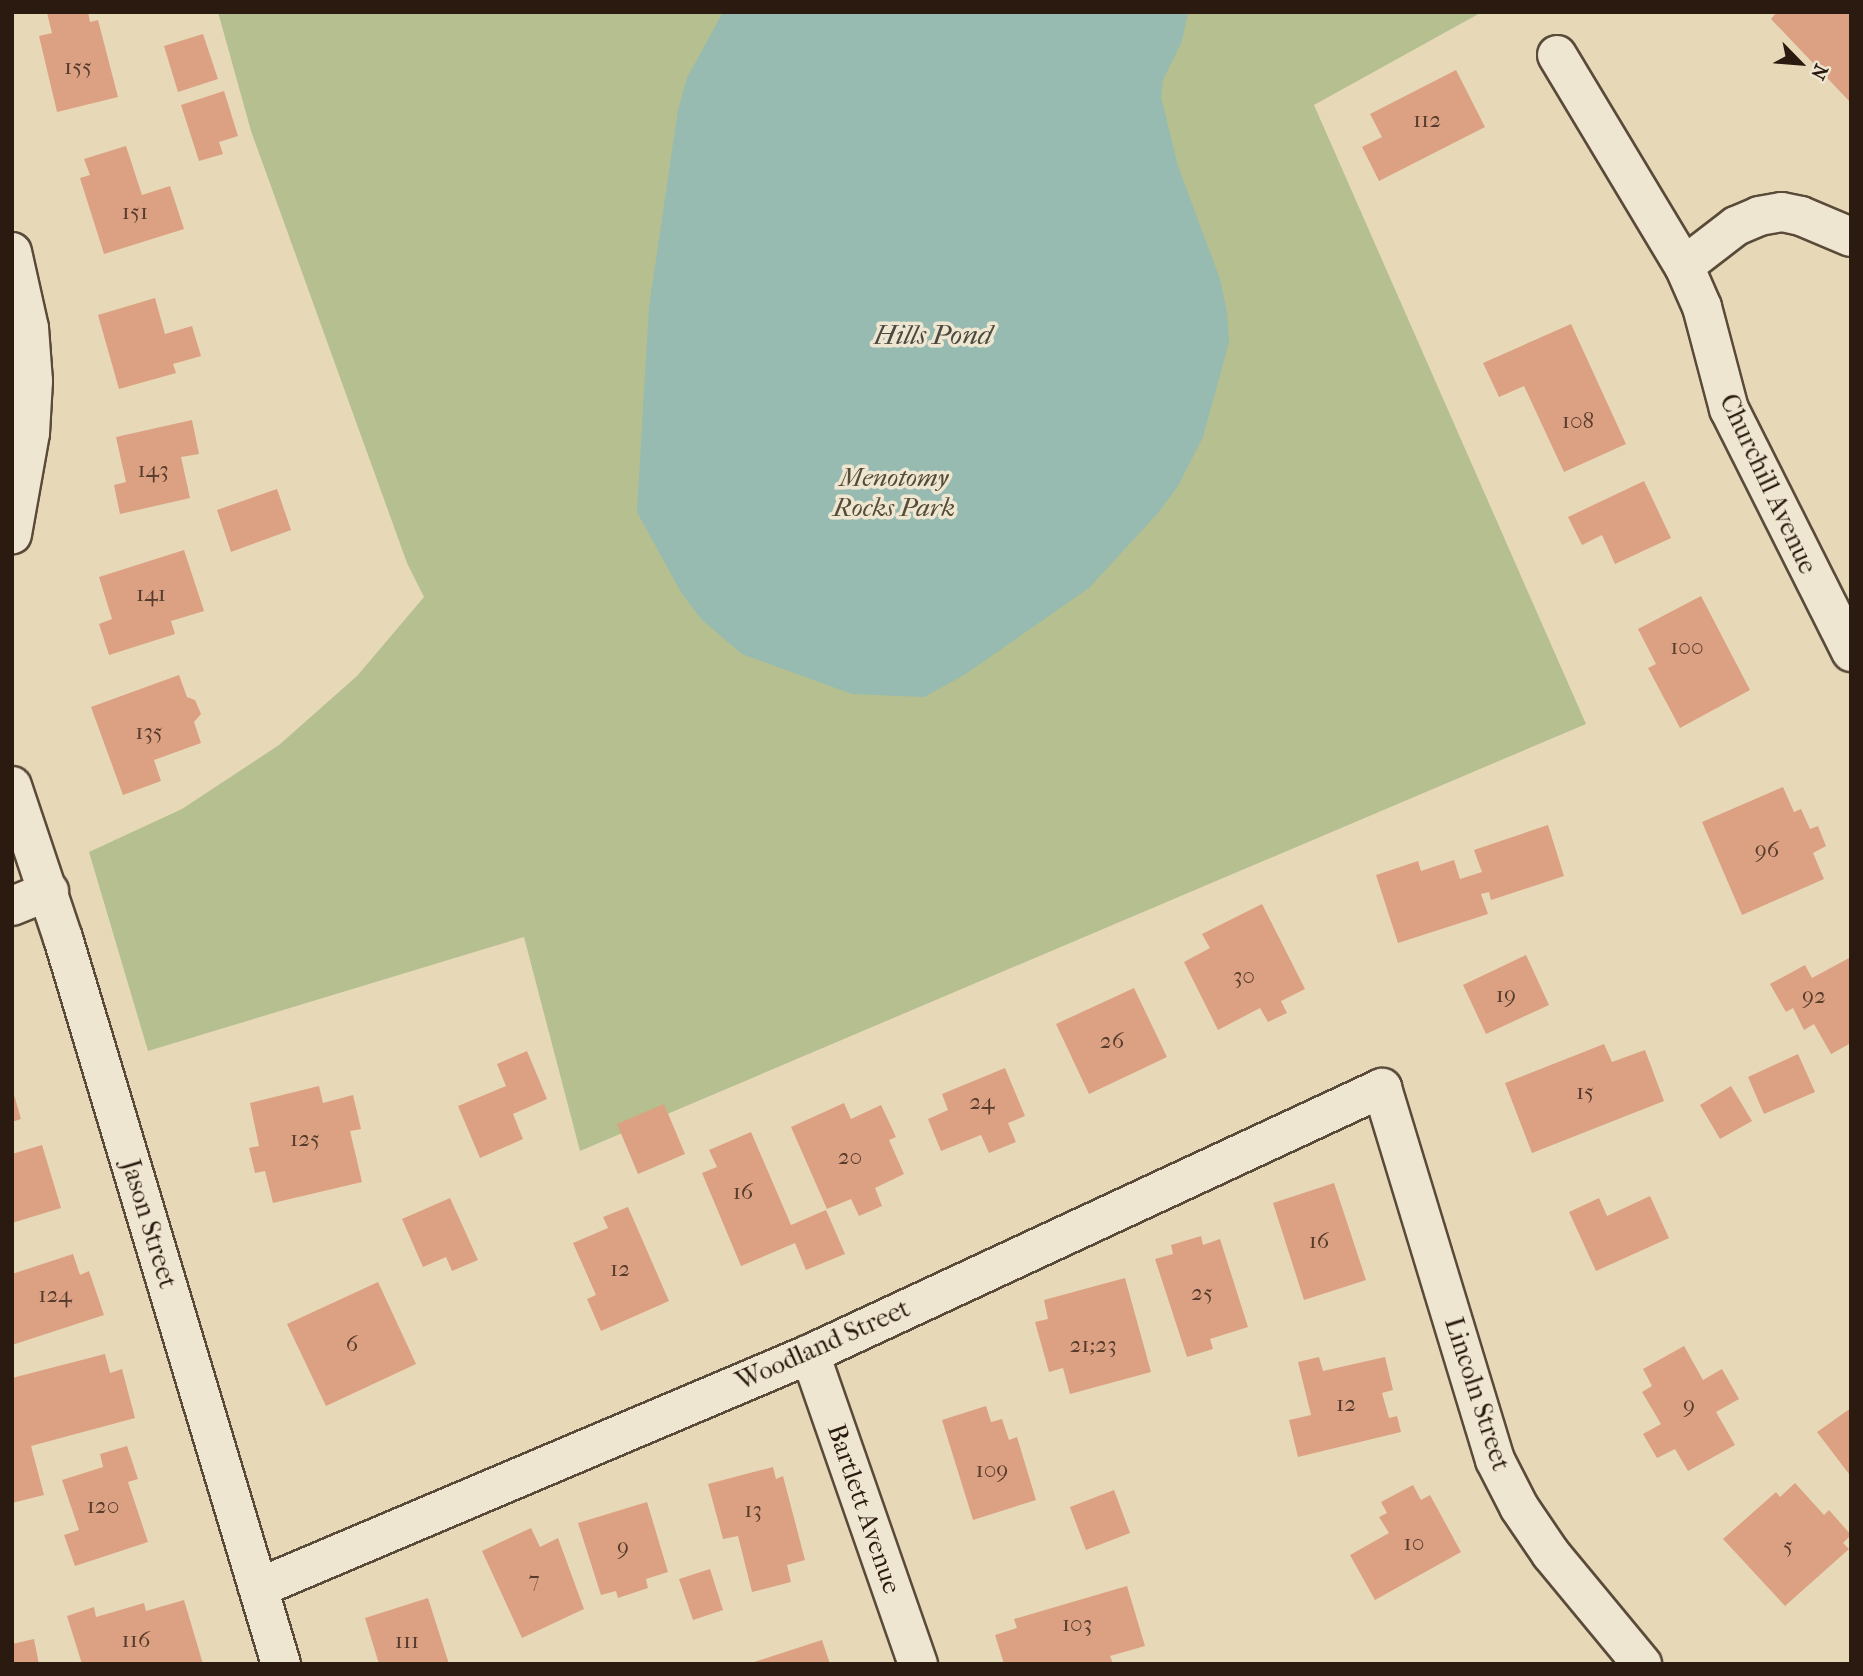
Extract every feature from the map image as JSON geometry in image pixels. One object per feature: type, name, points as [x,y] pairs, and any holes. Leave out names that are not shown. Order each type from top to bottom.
[{"type":"street","name":"Churchill Avenue","points":[[1557,55],[1684,266],[1702,307],[1729,410],[1851,652]]},
{"type":"street","points":[[1684,266],[1736,226],[1759,216],[1782,212],[1801,216],[1851,237]]},
{"type":"street","points":[[12,251],[29,328],[12,534]]},
{"type":"street","name":"Jason Street","points":[[12,786],[49,891],[281,1664]]},
{"type":"street","points":[[12,906],[49,891]]},
{"type":"street","name":"Woodland Street","points":[[258,1588],[810,1354],[1382,1088]]},
{"type":"street","name":"Lincoln Street","points":[[1382,1088],[1496,1460],[1539,1537],[1642,1664]]},
{"type":"street","name":"Bartlett Avenue","points":[[810,1354],[918,1664]]},
{"type":"green space","name":"Menotomy Rocks Park","points":[[218,12],[1482,12],[1314,105],[1586,724],[580,1151],[524,937],[148,1051],[89,852],[182,809],[279,745],[357,676],[424,597],[407,563],[251,131]]},
{"type":"water","name":"Hills Pond","points":[[723,12],[1188,12],[1182,41],[1163,80],[1161,97],[1178,166],[1220,279],[1227,312],[1229,342],[1203,437],[1178,486],[1157,514],[1089,588],[964,675],[924,697],[852,694],[742,654],[702,620],[682,594],[637,512],[649,307],[678,110],[687,78]]},
{"type":"building","points":[[88,12],[90,22],[98,20],[118,97],[57,112],[39,36],[52,33],[47,13]]},
{"type":"building","points":[[1777,12],[1851,12],[1851,103],[1771,19]]},
{"type":"building","points":[[203,34],[218,79],[178,92],[164,46]]},
{"type":"building","points":[[1456,70],[1485,127],[1379,181],[1362,147],[1382,137],[1370,114]]},
{"type":"building","points":[[224,91],[238,136],[219,142],[223,154],[199,161],[181,105]]},
{"type":"building","points":[[126,146],[142,195],[170,186],[184,229],[104,254],[80,178],[90,175],[84,159]]},
{"type":"building","points":[[155,298],[165,334],[192,326],[201,356],[173,364],[176,373],[119,389],[98,315]]},
{"type":"building","points":[[1571,324],[1626,444],[1564,472],[1524,386],[1499,397],[1483,363]]},
{"type":"building","points":[[192,420],[199,454],[181,457],[190,498],[120,514],[114,485],[126,482],[116,437]]},
{"type":"building","points":[[1644,481],[1671,538],[1615,564],[1602,535],[1582,545],[1568,517]]},
{"type":"building","points":[[277,489],[291,530],[231,552],[217,510]]},
{"type":"building","points":[[184,550],[204,611],[171,621],[175,634],[109,655],[99,624],[112,619],[99,577]]},
{"type":"building","points":[[1701,596],[1750,690],[1680,728],[1648,668],[1656,664],[1638,629]]},
{"type":"building","points":[[179,675],[187,697],[195,700],[201,714],[194,722],[201,743],[154,760],[161,781],[123,795],[91,707]]},
{"type":"building","points":[[1783,787],[1794,812],[1801,809],[1810,829],[1818,826],[1826,846],[1813,853],[1824,879],[1742,915],[1702,822]]},
{"type":"building","points":[[1548,825],[1564,876],[1491,900],[1489,892],[1481,894],[1488,914],[1398,943],[1376,875],[1418,861],[1421,871],[1454,860],[1460,879],[1482,872],[1474,850]]},
{"type":"building","points":[[1262,904],[1305,989],[1281,1001],[1287,1013],[1268,1022],[1260,1008],[1218,1030],[1184,962],[1210,948],[1202,934]]},
{"type":"building","points":[[1526,955],[1549,1005],[1486,1034],[1463,985]]},
{"type":"building","points":[[1851,957],[1851,1043],[1831,1054],[1814,1024],[1804,1030],[1793,1008],[1786,1012],[1770,984],[1805,965],[1812,978]]},
{"type":"building","points":[[1134,988],[1167,1057],[1089,1094],[1056,1024]]},
{"type":"building","points":[[1604,1044],[1612,1062],[1645,1050],[1664,1101],[1532,1153],[1505,1083]]},
{"type":"building","points":[[527,1051],[547,1099],[513,1114],[523,1139],[480,1158],[458,1106],[506,1086],[497,1064]]},
{"type":"building","points":[[1798,1054],[1815,1092],[1764,1114],[1748,1077]]},
{"type":"building","points":[[1005,1068],[1025,1116],[1008,1123],[1016,1142],[989,1153],[981,1135],[941,1151],[928,1119],[948,1110],[942,1094]]},
{"type":"building","points":[[319,1086],[323,1103],[353,1095],[361,1129],[350,1131],[362,1182],[273,1203],[265,1171],[255,1173],[249,1148],[259,1146],[250,1103]]},
{"type":"building","points":[[1731,1086],[1752,1121],[1720,1139],[1700,1105]]},
{"type":"building","points":[[12,1092],[21,1119],[12,1122]]},
{"type":"building","points":[[844,1103],[851,1119],[881,1105],[896,1137],[889,1140],[904,1174],[875,1188],[882,1206],[859,1216],[851,1199],[827,1209],[791,1127]]},
{"type":"building","points":[[664,1104],[685,1154],[638,1174],[617,1124]]},
{"type":"building","points":[[751,1132],[791,1225],[826,1210],[845,1254],[806,1270],[795,1243],[741,1266],[702,1173],[717,1167],[709,1150]]},
{"type":"building","points":[[42,1145],[61,1208],[12,1223],[12,1154]]},
{"type":"building","points":[[1334,1183],[1366,1280],[1304,1300],[1273,1203]]},
{"type":"building","points":[[1650,1196],[1669,1238],[1596,1271],[1569,1212],[1599,1198],[1607,1216]]},
{"type":"building","points":[[450,1198],[478,1260],[452,1271],[446,1257],[423,1267],[402,1219]]},
{"type":"building","points":[[628,1207],[669,1301],[601,1331],[587,1299],[596,1295],[573,1243],[608,1228],[603,1217]]},
{"type":"building","points":[[1201,1236],[1203,1245],[1220,1239],[1248,1327],[1210,1339],[1213,1349],[1187,1357],[1155,1259],[1173,1254],[1171,1245]]},
{"type":"building","points":[[73,1254],[80,1275],[89,1271],[104,1315],[12,1345],[12,1274]]},
{"type":"building","points":[[1125,1278],[1151,1372],[1070,1394],[1063,1368],[1049,1372],[1035,1322],[1048,1319],[1044,1300]]},
{"type":"building","points":[[378,1282],[416,1364],[326,1406],[287,1324]]},
{"type":"building","points":[[1684,1346],[1703,1380],[1722,1369],[1739,1399],[1716,1412],[1735,1445],[1688,1471],[1675,1449],[1657,1458],[1643,1434],[1661,1424],[1642,1392],[1652,1386],[1643,1369]]},
{"type":"building","points":[[105,1354],[110,1373],[122,1369],[135,1418],[31,1446],[44,1495],[12,1503],[12,1378]]},
{"type":"building","points":[[1319,1357],[1323,1371],[1385,1357],[1393,1390],[1382,1393],[1389,1418],[1397,1416],[1401,1432],[1298,1457],[1289,1420],[1311,1415],[1298,1362]]},
{"type":"building","points":[[986,1406],[991,1422],[1002,1419],[1009,1440],[1017,1437],[1036,1500],[973,1520],[942,1420]]},
{"type":"building","points":[[1851,1408],[1851,1473],[1849,1474],[1817,1432]]},
{"type":"building","points":[[127,1446],[138,1479],[128,1482],[148,1542],[75,1566],[64,1535],[79,1530],[62,1480],[103,1467],[100,1454]]},
{"type":"building","points":[[773,1467],[776,1479],[783,1476],[805,1560],[787,1565],[791,1582],[752,1592],[738,1536],[723,1539],[708,1484]]},
{"type":"building","points":[[1795,1483],[1824,1515],[1829,1510],[1851,1535],[1843,1543],[1849,1549],[1785,1606],[1723,1539],[1776,1492],[1780,1497]]},
{"type":"building","points":[[1413,1485],[1421,1500],[1430,1495],[1461,1552],[1375,1600],[1350,1555],[1389,1533],[1379,1517],[1387,1513],[1381,1502]]},
{"type":"building","points":[[1114,1490],[1130,1533],[1086,1550],[1070,1507]]},
{"type":"building","points":[[647,1502],[668,1572],[646,1579],[648,1588],[618,1598],[616,1591],[601,1595],[578,1523]]},
{"type":"building","points":[[531,1528],[540,1547],[558,1538],[584,1609],[522,1638],[482,1551]]},
{"type":"building","points":[[710,1569],[723,1610],[693,1620],[679,1579]]},
{"type":"building","points":[[1127,1586],[1145,1646],[1110,1656],[1113,1664],[1004,1664],[995,1635],[1017,1628],[1014,1619]]},
{"type":"building","points":[[428,1598],[449,1664],[379,1664],[365,1618]]},
{"type":"building","points":[[184,1600],[203,1664],[82,1664],[67,1616],[94,1607],[96,1617],[144,1603],[146,1611]]},
{"type":"building","points":[[34,1639],[39,1664],[12,1664],[12,1644]]},
{"type":"building","points":[[822,1640],[830,1664],[751,1664],[751,1663]]}]
